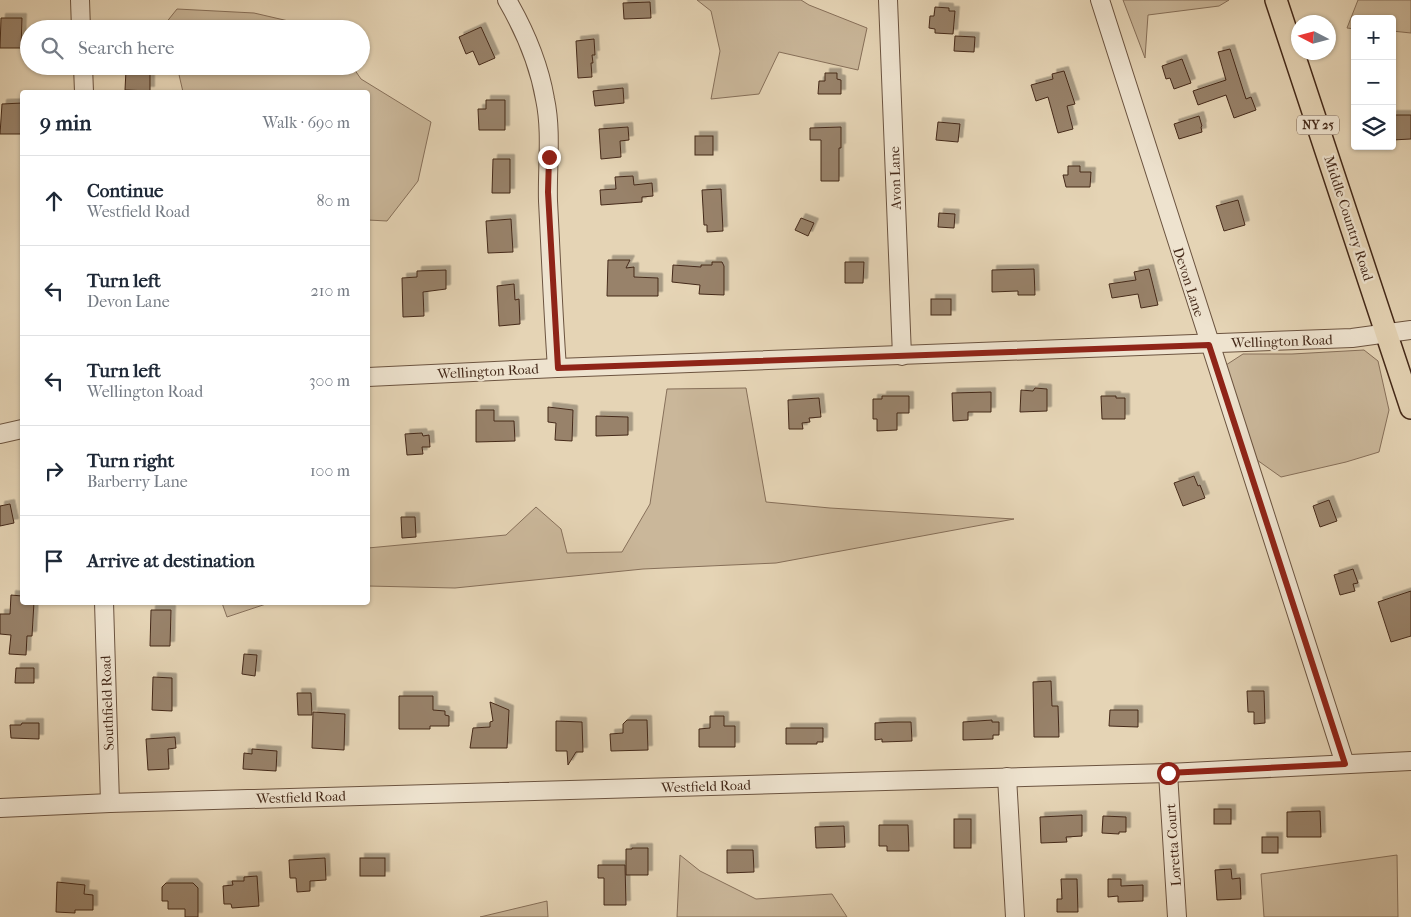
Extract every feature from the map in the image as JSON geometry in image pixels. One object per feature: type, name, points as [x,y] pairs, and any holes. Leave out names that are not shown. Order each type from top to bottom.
[{"type":"main road","name":"Middle Country Road","points":[[1276,0],[1411,408]]},
{"type":"street","points":[[80,0],[81,20]]},
{"type":"street","points":[[507,0],[528,41],[546,100],[549,157],[548,192],[558,368]]},
{"type":"street","name":"Avon Lane","points":[[888,0],[902,356]]},
{"type":"street","name":"Devon Lane","points":[[1100,0],[1209,345],[1345,764]]},
{"type":"street","points":[[83,75],[84,90]]},
{"type":"street","name":"Wellington Road","points":[[370,377],[558,368],[1209,345],[1352,338],[1411,330]]},
{"type":"street","points":[[0,434],[20,429]]},
{"type":"street","name":"Southfield Road","points":[[104,605],[110,803]]},
{"type":"street","name":"Westfield Road","points":[[0,808],[110,803],[1168,773],[1411,760]]},
{"type":"street","name":"Loretta Court","points":[[1168,773],[1177,917]]},
{"type":"street","points":[[1007,777],[1014,917]]},
{"type":"shaded area","points":[[697,0],[801,0],[867,28],[858,70],[779,52],[759,94],[711,99],[720,51],[711,11]]},
{"type":"shaded area","points":[[1123,0],[1229,0],[1219,6],[1148,15],[1145,58]]},
{"type":"shaded area","points":[[1358,0],[1411,0],[1411,33],[1396,31],[1396,15],[1352,15]]},
{"type":"shaded area","points":[[177,9],[254,13],[284,20],[168,20]]},
{"type":"shaded area","points":[[1351,18],[1351,28],[1347,28]]},
{"type":"shaded area","points":[[179,75],[358,75],[361,79],[431,122],[418,181],[387,221],[370,220],[370,90],[183,90]]},
{"type":"shaded area","points":[[1364,350],[1378,361],[1389,410],[1379,452],[1346,462],[1281,477],[1257,460],[1226,365],[1243,354],[1292,354]]},
{"type":"shaded area","points":[[746,388],[766,502],[830,508],[1014,519],[776,563],[643,569],[455,588],[370,586],[370,548],[506,535],[536,507],[561,529],[567,553],[622,552],[650,504],[667,389]]},
{"type":"shaded area","points":[[223,605],[263,605],[227,617]]},
{"type":"shaded area","points":[[680,855],[700,871],[756,899],[832,894],[847,917],[677,917]]},
{"type":"shaded area","points":[[1397,855],[1398,917],[1264,917],[1261,874]]},
{"type":"shaded area","points":[[547,901],[548,917],[480,917]]},
{"type":"building","points":[[650,2],[651,18],[624,19],[623,3]]},
{"type":"building","points":[[935,7],[949,8],[949,11],[955,11],[953,34],[935,33],[935,29],[929,28],[930,16],[934,16]]},
{"type":"building","points":[[1,18],[22,18],[20,20],[20,48],[0,48]]},
{"type":"building","points":[[481,27],[495,58],[479,65],[473,51],[466,54],[459,37]]},
{"type":"building","points":[[955,36],[975,37],[974,52],[954,51]]},
{"type":"building","points":[[594,39],[595,55],[592,55],[592,77],[578,78],[576,41]]},
{"type":"building","points":[[1230,49],[1246,99],[1251,97],[1256,110],[1234,118],[1226,95],[1198,105],[1193,91],[1226,80],[1218,52]]},
{"type":"building","points":[[1182,59],[1191,83],[1174,89],[1170,78],[1166,79],[1162,66]]},
{"type":"building","points":[[1064,71],[1075,104],[1067,106],[1073,129],[1058,133],[1048,97],[1036,101],[1031,85],[1053,79],[1052,74]]},
{"type":"building","points":[[825,73],[837,73],[837,79],[841,80],[841,94],[818,94],[819,81],[825,81]]},
{"type":"building","points":[[126,75],[150,75],[150,90],[125,90]]},
{"type":"building","points":[[623,88],[624,103],[595,106],[593,91]]},
{"type":"building","points":[[486,100],[505,100],[505,130],[479,130],[478,109],[486,109]]},
{"type":"building","points":[[20,103],[20,134],[0,134],[2,104]]},
{"type":"building","points":[[1396,115],[1411,115],[1411,139],[1396,140]]},
{"type":"building","points":[[1199,116],[1202,132],[1179,139],[1174,124]]},
{"type":"building","points":[[938,122],[960,124],[958,142],[936,140]]},
{"type":"building","points":[[628,127],[629,140],[620,141],[621,157],[601,159],[599,129]]},
{"type":"building","points":[[841,127],[839,181],[821,181],[821,140],[810,140],[810,128]]},
{"type":"building","points":[[695,136],[713,136],[713,155],[695,155]]},
{"type":"building","points":[[493,159],[510,159],[510,193],[492,193]]},
{"type":"building","points":[[1068,166],[1080,166],[1080,172],[1091,172],[1090,187],[1066,187],[1063,175],[1068,175]]},
{"type":"building","points":[[633,176],[634,185],[652,183],[653,196],[642,197],[642,202],[601,205],[600,190],[616,189],[615,177]]},
{"type":"building","points":[[721,189],[723,231],[707,232],[707,225],[704,225],[702,190]]},
{"type":"building","points":[[1238,200],[1245,225],[1224,231],[1216,206]]},
{"type":"building","points":[[939,213],[955,214],[954,228],[938,227]]},
{"type":"building","points":[[801,218],[814,223],[808,236],[795,230]]},
{"type":"building","points":[[511,219],[513,252],[488,253],[486,221]]},
{"type":"building","points":[[608,260],[630,260],[626,268],[634,267],[634,277],[658,278],[658,296],[607,296]]},
{"type":"building","points":[[712,262],[722,262],[724,266],[724,295],[699,294],[700,285],[672,282],[673,265],[701,267],[701,265],[712,265]]},
{"type":"building","points":[[845,262],[864,262],[863,283],[845,283]]},
{"type":"building","points":[[1034,269],[1035,295],[1018,295],[1018,291],[992,292],[992,270]]},
{"type":"building","points":[[1149,269],[1158,305],[1141,308],[1138,294],[1112,298],[1109,284],[1136,280],[1134,272]]},
{"type":"building","points":[[446,270],[446,289],[423,292],[424,316],[403,317],[402,278],[417,277],[417,271]]},
{"type":"building","points":[[514,284],[515,300],[519,299],[520,324],[499,326],[497,286]]},
{"type":"building","points":[[931,299],[951,299],[951,315],[931,315]]},
{"type":"building","points":[[1035,388],[1047,389],[1047,411],[1020,412],[1021,390],[1033,391]]},
{"type":"building","points":[[991,392],[991,412],[968,412],[968,420],[953,421],[952,393]]},
{"type":"building","points":[[882,396],[909,396],[909,413],[897,413],[897,430],[877,431],[877,419],[873,419],[873,399],[882,399]]},
{"type":"building","points":[[1101,396],[1125,398],[1125,419],[1102,419]]},
{"type":"building","points":[[819,398],[821,417],[809,418],[810,422],[802,423],[803,429],[789,429],[788,400]]},
{"type":"building","points":[[548,407],[573,410],[572,441],[555,440],[556,423],[548,422]]},
{"type":"building","points":[[476,410],[494,410],[494,421],[514,421],[515,441],[476,442]]},
{"type":"building","points":[[596,416],[628,417],[628,435],[596,436]]},
{"type":"building","points":[[422,433],[423,436],[429,435],[430,447],[422,447],[423,454],[407,455],[405,434]]},
{"type":"building","points":[[1194,476],[1205,498],[1183,506],[1174,483]]},
{"type":"building","points":[[1329,500],[1337,521],[1320,527],[1313,506]]},
{"type":"building","points":[[10,504],[14,523],[0,526],[0,506]]},
{"type":"building","points":[[401,517],[415,517],[416,537],[402,538]]},
{"type":"building","points":[[1353,569],[1358,583],[1353,584],[1355,591],[1340,595],[1334,575]]},
{"type":"building","points":[[1411,591],[1411,636],[1391,642],[1378,602]]},
{"type":"building","points":[[11,595],[20,596],[20,605],[34,605],[32,636],[27,636],[26,655],[9,654],[11,635],[0,634],[0,614],[10,614]]},
{"type":"building","points":[[151,610],[171,610],[170,646],[150,646]]},
{"type":"building","points":[[244,654],[257,655],[255,676],[242,674]]},
{"type":"building","points":[[16,668],[34,668],[34,683],[15,683]]},
{"type":"building","points":[[153,677],[172,678],[172,711],[152,710]]},
{"type":"building","points":[[1051,681],[1052,706],[1058,706],[1059,737],[1034,737],[1033,682]]},
{"type":"building","points":[[1247,691],[1264,691],[1265,723],[1254,724],[1254,712],[1248,712]]},
{"type":"building","points":[[297,693],[311,693],[312,715],[298,715]]},
{"type":"building","points":[[399,696],[433,696],[433,710],[445,711],[445,715],[449,716],[449,726],[430,726],[430,729],[399,729]]},
{"type":"building","points":[[490,702],[509,710],[507,748],[470,748],[473,728],[490,727],[490,722],[493,721]]},
{"type":"building","points":[[1110,710],[1138,710],[1138,727],[1109,726]]},
{"type":"building","points":[[313,712],[345,714],[344,750],[312,748]]},
{"type":"building","points":[[710,716],[724,716],[724,726],[735,726],[735,747],[699,747],[699,729],[710,728]]},
{"type":"building","points":[[627,720],[647,720],[648,750],[611,751],[610,734],[623,733],[623,724]]},
{"type":"building","points":[[992,720],[992,722],[999,722],[999,735],[993,735],[993,739],[963,740],[963,722]]},
{"type":"building","points":[[556,721],[582,722],[583,752],[576,752],[568,765],[567,751],[556,751]]},
{"type":"building","points":[[911,722],[912,741],[882,742],[882,739],[875,740],[875,723]]},
{"type":"building","points":[[22,723],[39,723],[39,739],[11,738],[10,725],[21,725]]},
{"type":"building","points":[[786,728],[823,728],[823,742],[817,742],[817,744],[786,744]]},
{"type":"building","points":[[175,737],[176,748],[168,749],[169,769],[148,770],[146,739]]},
{"type":"building","points":[[252,749],[277,751],[276,771],[243,769],[244,753],[252,754]]},
{"type":"building","points":[[1214,809],[1231,809],[1231,824],[1214,824]]},
{"type":"building","points":[[1320,811],[1321,837],[1287,837],[1287,812]]},
{"type":"building","points":[[1082,815],[1082,836],[1066,837],[1067,842],[1041,843],[1040,817]]},
{"type":"building","points":[[1103,816],[1126,817],[1126,832],[1119,832],[1119,834],[1102,833]]},
{"type":"building","points":[[954,819],[971,819],[971,848],[954,848]]},
{"type":"building","points":[[879,825],[908,825],[909,851],[887,851],[887,846],[879,846]]},
{"type":"building","points":[[844,826],[845,847],[816,848],[815,827]]},
{"type":"building","points":[[1262,837],[1278,837],[1278,853],[1262,853]]},
{"type":"building","points":[[648,848],[648,875],[626,875],[626,849]]},
{"type":"building","points":[[727,850],[753,850],[754,872],[727,873]]},
{"type":"building","points":[[325,858],[326,880],[310,881],[310,891],[297,892],[296,878],[290,878],[289,860]]},
{"type":"building","points":[[360,858],[385,858],[385,876],[360,876]]},
{"type":"building","points":[[598,865],[625,865],[626,905],[604,905],[604,878],[598,878]]},
{"type":"building","points":[[1231,869],[1232,879],[1240,878],[1241,899],[1217,900],[1215,870]]},
{"type":"building","points":[[257,876],[259,906],[232,908],[231,904],[224,904],[223,886],[233,885],[232,881],[244,881],[244,877]]},
{"type":"building","points":[[1061,879],[1077,879],[1078,912],[1057,912],[1057,899],[1062,899]]},
{"type":"building","points":[[1108,879],[1121,879],[1121,886],[1143,885],[1143,901],[1118,902],[1118,896],[1108,897]]},
{"type":"building","points":[[57,882],[85,885],[84,894],[93,895],[93,910],[75,910],[75,913],[56,912]]},
{"type":"building","points":[[166,883],[193,883],[198,888],[198,917],[185,917],[185,909],[168,909],[168,901],[162,901],[162,887]]},
{"type":"route","points":[[549,157],[548,192],[553,311],[558,368],[1209,345],[1345,764],[1168,773]]}]
